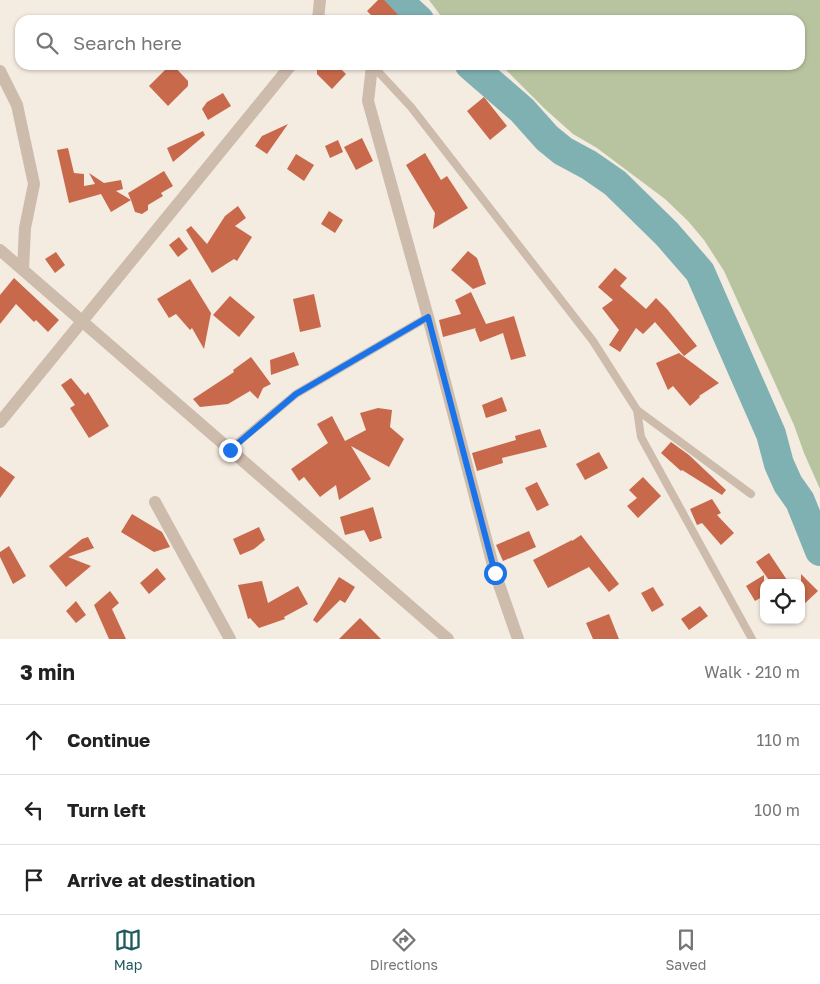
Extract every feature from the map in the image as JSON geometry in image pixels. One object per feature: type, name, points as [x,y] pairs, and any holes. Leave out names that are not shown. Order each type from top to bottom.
[{"type":"street","points":[[319,15],[320,0]]},
{"type":"street","points":[[0,422],[287,70]]},
{"type":"street","points":[[371,70],[368,101],[428,317],[495,573],[518,639]]},
{"type":"street","points":[[0,72],[18,104],[34,184],[25,228],[23,270]]},
{"type":"street","points":[[0,250],[448,639]]},
{"type":"street","points":[[155,502],[230,639]]},
{"type":"lane","points":[[377,70],[411,107],[593,341],[637,410],[750,494]]},
{"type":"lane","points":[[230,450],[296,394],[428,317]]},
{"type":"lane","points":[[637,410],[641,437],[752,639]]},
{"type":"green space","points":[[429,0],[820,0],[820,489],[794,425],[724,271],[704,240],[688,221],[665,199],[597,148],[573,134],[506,70],[805,70],[805,15],[440,15]]},
{"type":"building","points":[[378,0],[384,0],[398,15],[371,15],[367,11]]},
{"type":"building","points":[[165,70],[178,70],[188,81],[188,86],[168,106],[149,86]]},
{"type":"building","points":[[317,70],[342,70],[346,74],[332,89],[317,74]]},
{"type":"building","points":[[223,93],[231,106],[208,120],[202,109],[207,102]]},
{"type":"building","points":[[484,97],[507,126],[490,140],[467,111]]},
{"type":"building","points":[[288,124],[267,154],[255,146],[262,136]]},
{"type":"building","points":[[203,131],[205,135],[173,162],[167,148]]},
{"type":"building","points":[[362,138],[373,161],[356,170],[344,147]]},
{"type":"building","points":[[338,140],[343,152],[330,158],[325,146]]},
{"type":"building","points":[[68,148],[74,173],[84,174],[84,186],[95,184],[89,173],[104,183],[121,180],[123,189],[116,191],[131,200],[111,212],[101,194],[69,203],[57,150]]},
{"type":"building","points":[[425,153],[441,180],[447,176],[468,208],[433,229],[435,213],[406,165]]},
{"type":"building","points":[[296,154],[314,165],[304,181],[287,169]]},
{"type":"building","points":[[164,171],[173,186],[161,193],[163,196],[148,205],[148,210],[142,214],[135,212],[128,193]]},
{"type":"building","points":[[238,206],[246,218],[235,226],[252,237],[237,261],[234,259],[212,273],[186,230],[191,226],[207,244],[225,216]]},
{"type":"building","points":[[329,211],[343,220],[335,233],[321,224]]},
{"type":"building","points":[[179,237],[188,249],[178,257],[169,245]]},
{"type":"building","points":[[468,251],[477,258],[486,284],[473,289],[451,270]]},
{"type":"building","points":[[56,252],[65,265],[55,273],[45,259]]},
{"type":"building","points":[[615,268],[627,278],[620,286],[646,309],[656,298],[697,346],[684,356],[655,322],[643,334],[636,328],[620,352],[609,345],[619,330],[602,308],[613,300],[598,287]]},
{"type":"building","points":[[14,278],[59,320],[48,332],[36,320],[34,322],[16,304],[0,324],[0,295]]},
{"type":"building","points":[[190,279],[211,313],[204,349],[192,328],[190,330],[176,314],[169,318],[157,299]]},
{"type":"building","points":[[471,292],[486,324],[514,316],[526,356],[511,360],[503,333],[480,342],[476,328],[443,337],[439,320],[461,314],[455,300]]},
{"type":"building","points":[[314,294],[321,327],[300,332],[293,299]]},
{"type":"building","points":[[230,296],[255,317],[239,337],[213,315]]},
{"type":"building","points":[[294,352],[299,365],[271,375],[270,360]]},
{"type":"building","points":[[679,353],[719,383],[699,396],[690,406],[673,386],[668,390],[656,363]]},
{"type":"building","points":[[251,357],[271,384],[263,388],[258,399],[250,391],[228,404],[200,407],[193,399],[234,372],[233,370]]},
{"type":"building","points":[[71,378],[85,395],[88,392],[109,426],[89,438],[70,408],[75,405],[61,385]]},
{"type":"building","points":[[502,397],[507,411],[486,418],[482,405]]},
{"type":"building","points":[[378,408],[392,410],[390,427],[404,439],[389,467],[351,446],[371,479],[339,500],[336,485],[320,497],[304,477],[299,481],[291,469],[328,443],[317,424],[332,416],[345,441],[366,430],[360,413]]},
{"type":"building","points":[[540,429],[547,447],[502,458],[503,463],[477,471],[472,453],[516,440],[515,436]]},
{"type":"building","points":[[671,442],[689,455],[726,490],[722,495],[681,471],[661,453]]},
{"type":"building","points":[[599,452],[608,468],[585,480],[576,464]]},
{"type":"building","points":[[0,466],[15,477],[0,498]]},
{"type":"building","points":[[643,477],[661,496],[638,518],[627,506],[637,498],[629,490]]},
{"type":"building","points":[[537,482],[549,505],[537,511],[525,488]]},
{"type":"building","points":[[712,499],[721,513],[717,515],[734,533],[721,545],[702,523],[697,525],[690,509]]},
{"type":"building","points":[[373,507],[382,538],[370,542],[364,530],[345,535],[340,517]]},
{"type":"building","points":[[132,514],[162,532],[170,547],[154,552],[121,532]]},
{"type":"building","points":[[259,527],[265,540],[254,549],[240,555],[233,539]]},
{"type":"building","points":[[529,531],[536,547],[503,561],[496,545]]},
{"type":"building","points":[[581,535],[619,584],[609,592],[589,567],[548,588],[533,560]]},
{"type":"building","points":[[88,537],[94,548],[68,557],[91,566],[66,587],[49,566],[82,539]]},
{"type":"building","points":[[9,546],[26,576],[13,584],[0,557],[0,552]]},
{"type":"building","points":[[769,553],[786,579],[768,579],[756,562]]},
{"type":"building","points":[[157,568],[166,579],[149,594],[140,583]]},
{"type":"building","points":[[801,574],[818,591],[805,603],[805,579],[801,579]]},
{"type":"building","points":[[764,575],[764,579],[760,579],[760,598],[755,601],[746,586]]},
{"type":"building","points":[[339,577],[355,587],[345,603],[340,600],[317,623],[313,620]]},
{"type":"building","points":[[262,581],[268,603],[298,586],[308,604],[284,617],[285,619],[259,628],[250,618],[248,619],[238,585]]},
{"type":"building","points":[[653,587],[664,605],[652,612],[641,593]]},
{"type":"building","points":[[110,591],[119,603],[112,609],[126,639],[109,639],[94,605]]},
{"type":"building","points":[[76,601],[86,615],[76,623],[66,611]]},
{"type":"building","points":[[700,606],[708,616],[689,630],[681,619]]},
{"type":"building","points":[[609,614],[619,639],[593,639],[586,623]]},
{"type":"building","points":[[360,618],[381,639],[339,639]]},
{"type":"waterway","points":[[397,0],[414,15]]},
{"type":"waterway","points":[[476,70],[522,110],[547,138],[563,151],[589,165],[615,183],[667,234],[700,272],[771,434],[779,464],[788,484],[800,501],[820,551]]},
{"type":"route","points":[[230,450],[296,394],[428,317],[495,573]]}]
